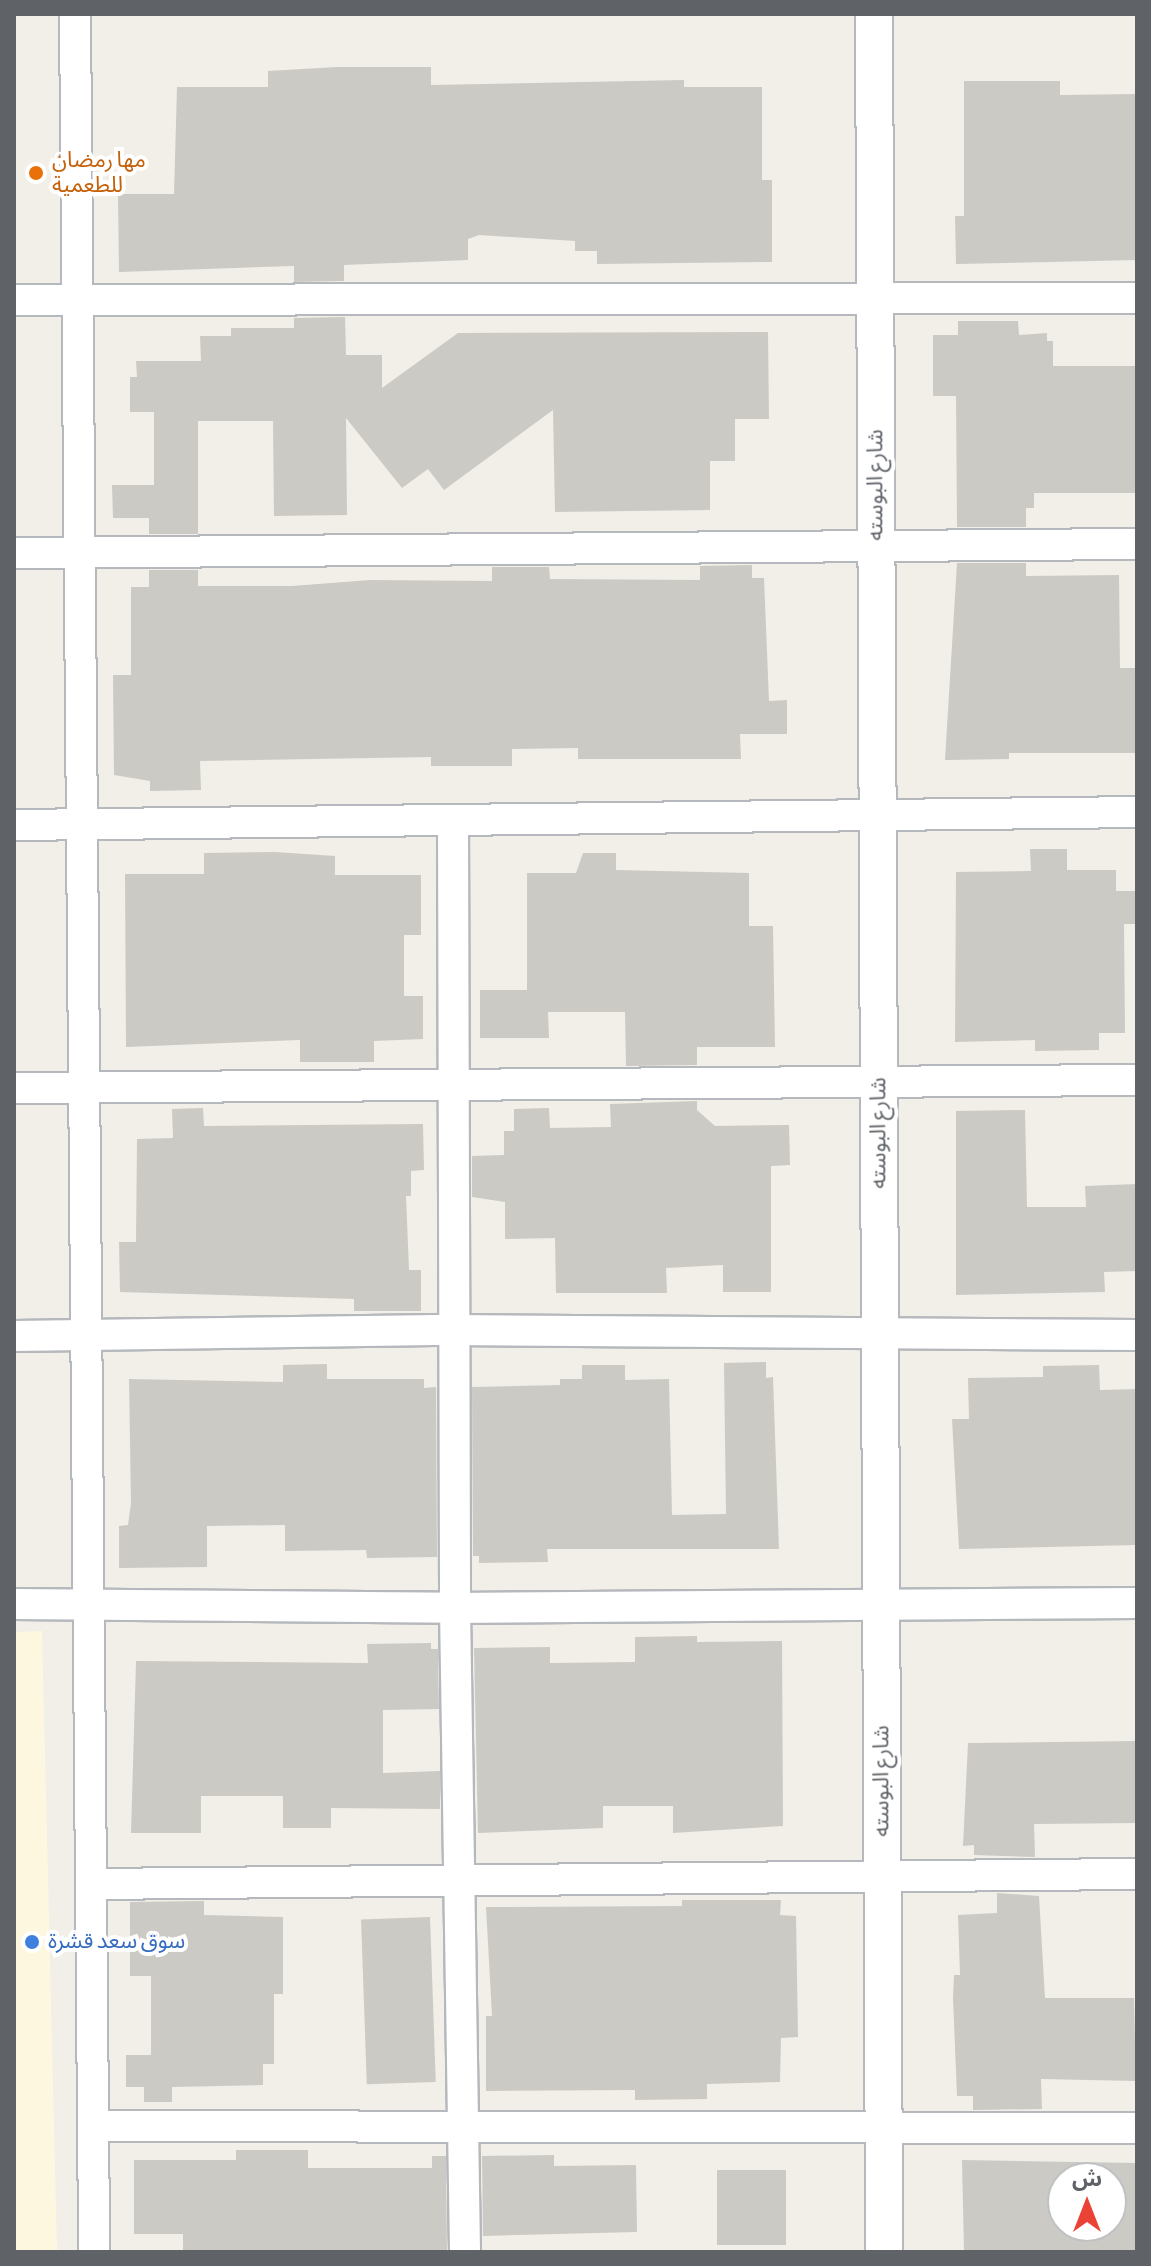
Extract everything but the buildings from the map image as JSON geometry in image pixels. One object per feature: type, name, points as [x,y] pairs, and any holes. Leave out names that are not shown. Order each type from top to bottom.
[{"type":"street","points":[[75,14],[94,2252]]},
{"type":"street","name":"شارع البوسته","points":[[874,14],[884,2252]]},
{"type":"street","points":[[14,300],[1137,298]]},
{"type":"street","points":[[14,553],[1137,544]]},
{"type":"street","points":[[14,825],[1137,812]]},
{"type":"street","points":[[453,820],[455,1608],[465,2252]]},
{"type":"street","points":[[14,1088],[455,1088],[1137,1080]]},
{"type":"street","points":[[14,1336],[453,1330],[1137,1335]]},
{"type":"street","points":[[14,1604],[455,1608],[1137,1603]]},
{"type":"street","points":[[91,1884],[882,1873],[1137,1874]]},
{"type":"street","points":[[93,2126],[1137,2128]]},
{"type":"shaded area","name":"سوق سعد قشرة","points":[[42,1631],[57,2252],[14,2252],[14,1632]]},
{"type":"place","name":"مها رمضان للطعمية","points":[[36,173]]},
{"type":"place","name":"سوق سعد قشرة","points":[[32,1942]]}]
